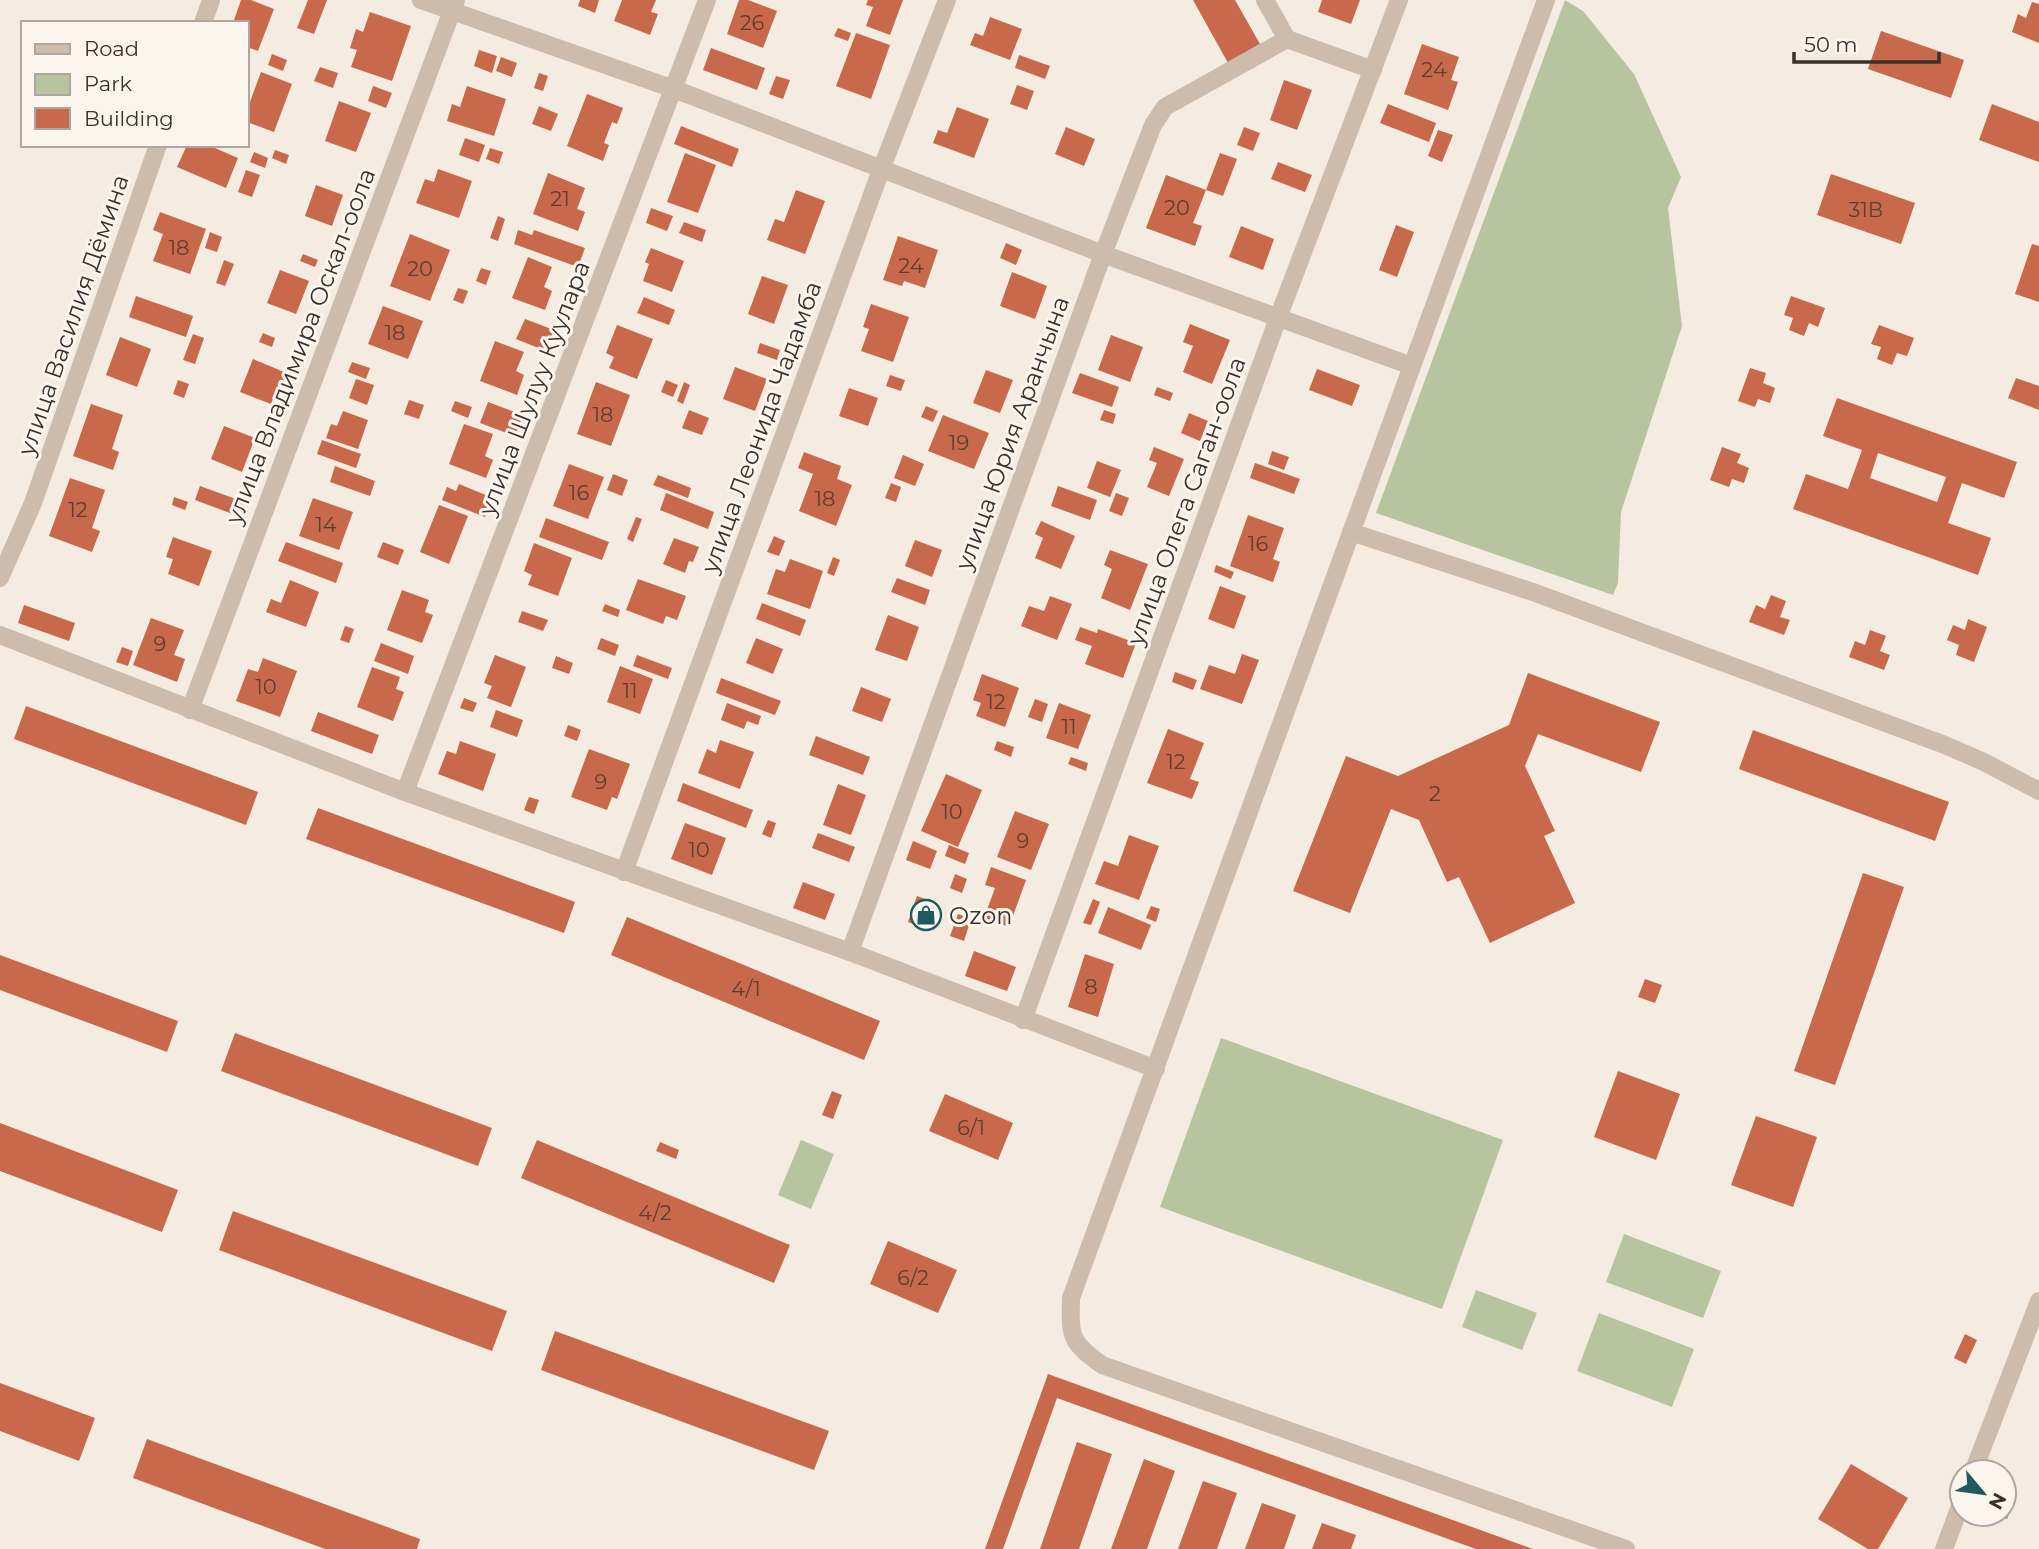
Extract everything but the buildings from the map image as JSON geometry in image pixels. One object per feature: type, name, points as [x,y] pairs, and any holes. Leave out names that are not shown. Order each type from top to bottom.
[{"type":"street","points":[[204,21],[211,0]]},
{"type":"street","points":[[421,0],[454,6],[1103,254],[1409,365]]},
{"type":"street","name":"улица Шулуу Куулара","points":[[405,792],[707,0]]},
{"type":"street","name":"улица Леонида Чадамба","points":[[624,872],[881,170],[947,0]]},
{"type":"street","points":[[1265,0],[1287,39],[1373,69]]},
{"type":"street","name":"улица Олега Саган-оола","points":[[1023,1020],[1278,318],[1399,0]]},
{"type":"street","points":[[1545,0],[1409,365],[1351,532],[1071,1298],[1070,1331],[1081,1350],[1102,1365],[1626,1549]]},
{"type":"street","name":"улица Владимира Оскал-оола","points":[[190,709],[454,6]]},
{"type":"street","name":"улица Юрия Аранчына","points":[[850,952],[1103,254],[1153,125],[1165,107],[1287,39]]},
{"type":"street","name":"улица Василия Дёмина","points":[[0,578],[33,503],[158,147]]},
{"type":"street","points":[[1351,532],[1532,592],[1945,745],[2039,791]]},
{"type":"street","points":[[0,635],[405,792],[850,952],[1156,1069]]},
{"type":"street","points":[[1978,1458],[2039,1301]]},
{"type":"street","points":[[1944,1549],[1952,1528]]},
{"type":"green space","points":[[1565,0],[1583,11],[1634,74],[1681,177],[1668,208],[1682,326],[1621,512],[1618,583],[1613,595],[1376,513]]},
{"type":"green space","points":[[1221,1038],[1503,1140],[1442,1309],[1160,1207]]},
{"type":"green space","points":[[801,1140],[834,1154],[811,1209],[778,1195]]},
{"type":"green space","points":[[1624,1234],[1721,1271],[1703,1318],[1606,1282]]},
{"type":"green space","points":[[1476,1290],[1537,1313],[1522,1350],[1462,1327]]},
{"type":"green space","points":[[1599,1313],[1694,1349],[1672,1407],[1577,1371]]},
{"type":"place","name":"Ozon","points":[[926,915]]}]
